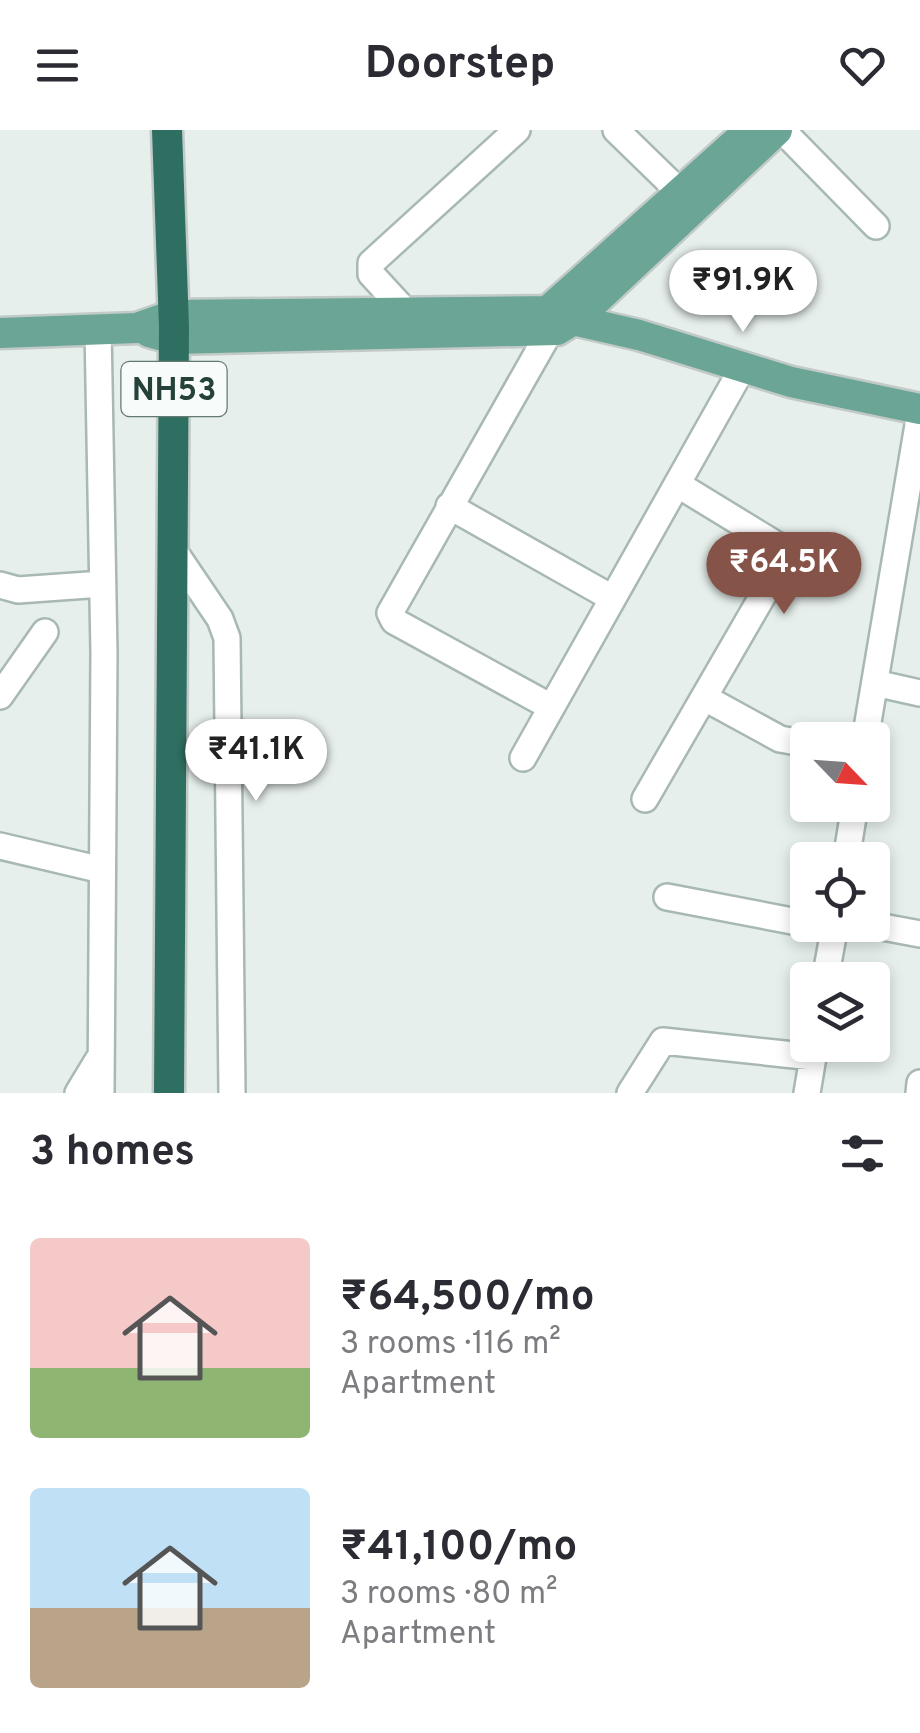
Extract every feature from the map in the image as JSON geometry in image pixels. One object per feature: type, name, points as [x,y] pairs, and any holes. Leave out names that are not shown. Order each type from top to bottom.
[{"type":"highway","name":"NH53","points":[[168,130],[174,327],[169,1093]]},
{"type":"main road","points":[[0,333],[556,322],[687,199],[750,130]]},
{"type":"main road","points":[[687,199],[779,130]]},
{"type":"main road","points":[[174,327],[406,312],[556,322],[639,335],[920,411]]},
{"type":"street","points":[[406,312],[371,274],[372,263],[517,130]]},
{"type":"street","points":[[616,130],[687,199]]},
{"type":"street","points":[[779,130],[876,226]]},
{"type":"street","points":[[552,707],[391,618],[391,607],[556,322]]},
{"type":"street","points":[[98,329],[102,584],[100,1093]]},
{"type":"street","points":[[523,758],[743,366]]},
{"type":"street","points":[[869,722],[875,683],[908,558],[920,411]]},
{"type":"street","points":[[645,799],[781,567],[784,552],[676,484]]},
{"type":"street","points":[[450,506],[612,598]]},
{"type":"street","points":[[172,548],[220,619],[227,638],[232,1093]]},
{"type":"street","points":[[0,585],[18,590],[102,584]]},
{"type":"street","points":[[0,696],[46,632]]},
{"type":"street","points":[[875,683],[920,693]]},
{"type":"street","points":[[705,698],[790,741]]},
{"type":"street","points":[[0,846],[102,870]]},
{"type":"street","points":[[667,897],[790,920]]},
{"type":"street","points":[[890,928],[920,934]]},
{"type":"street","points":[[630,1093],[663,1041],[790,1049]]},
{"type":"street","points":[[78,1093],[101,1055]]},
{"type":"street","points":[[807,1093],[812,1062]]},
{"type":"street","points":[[918,1093],[920,1083]]}]
